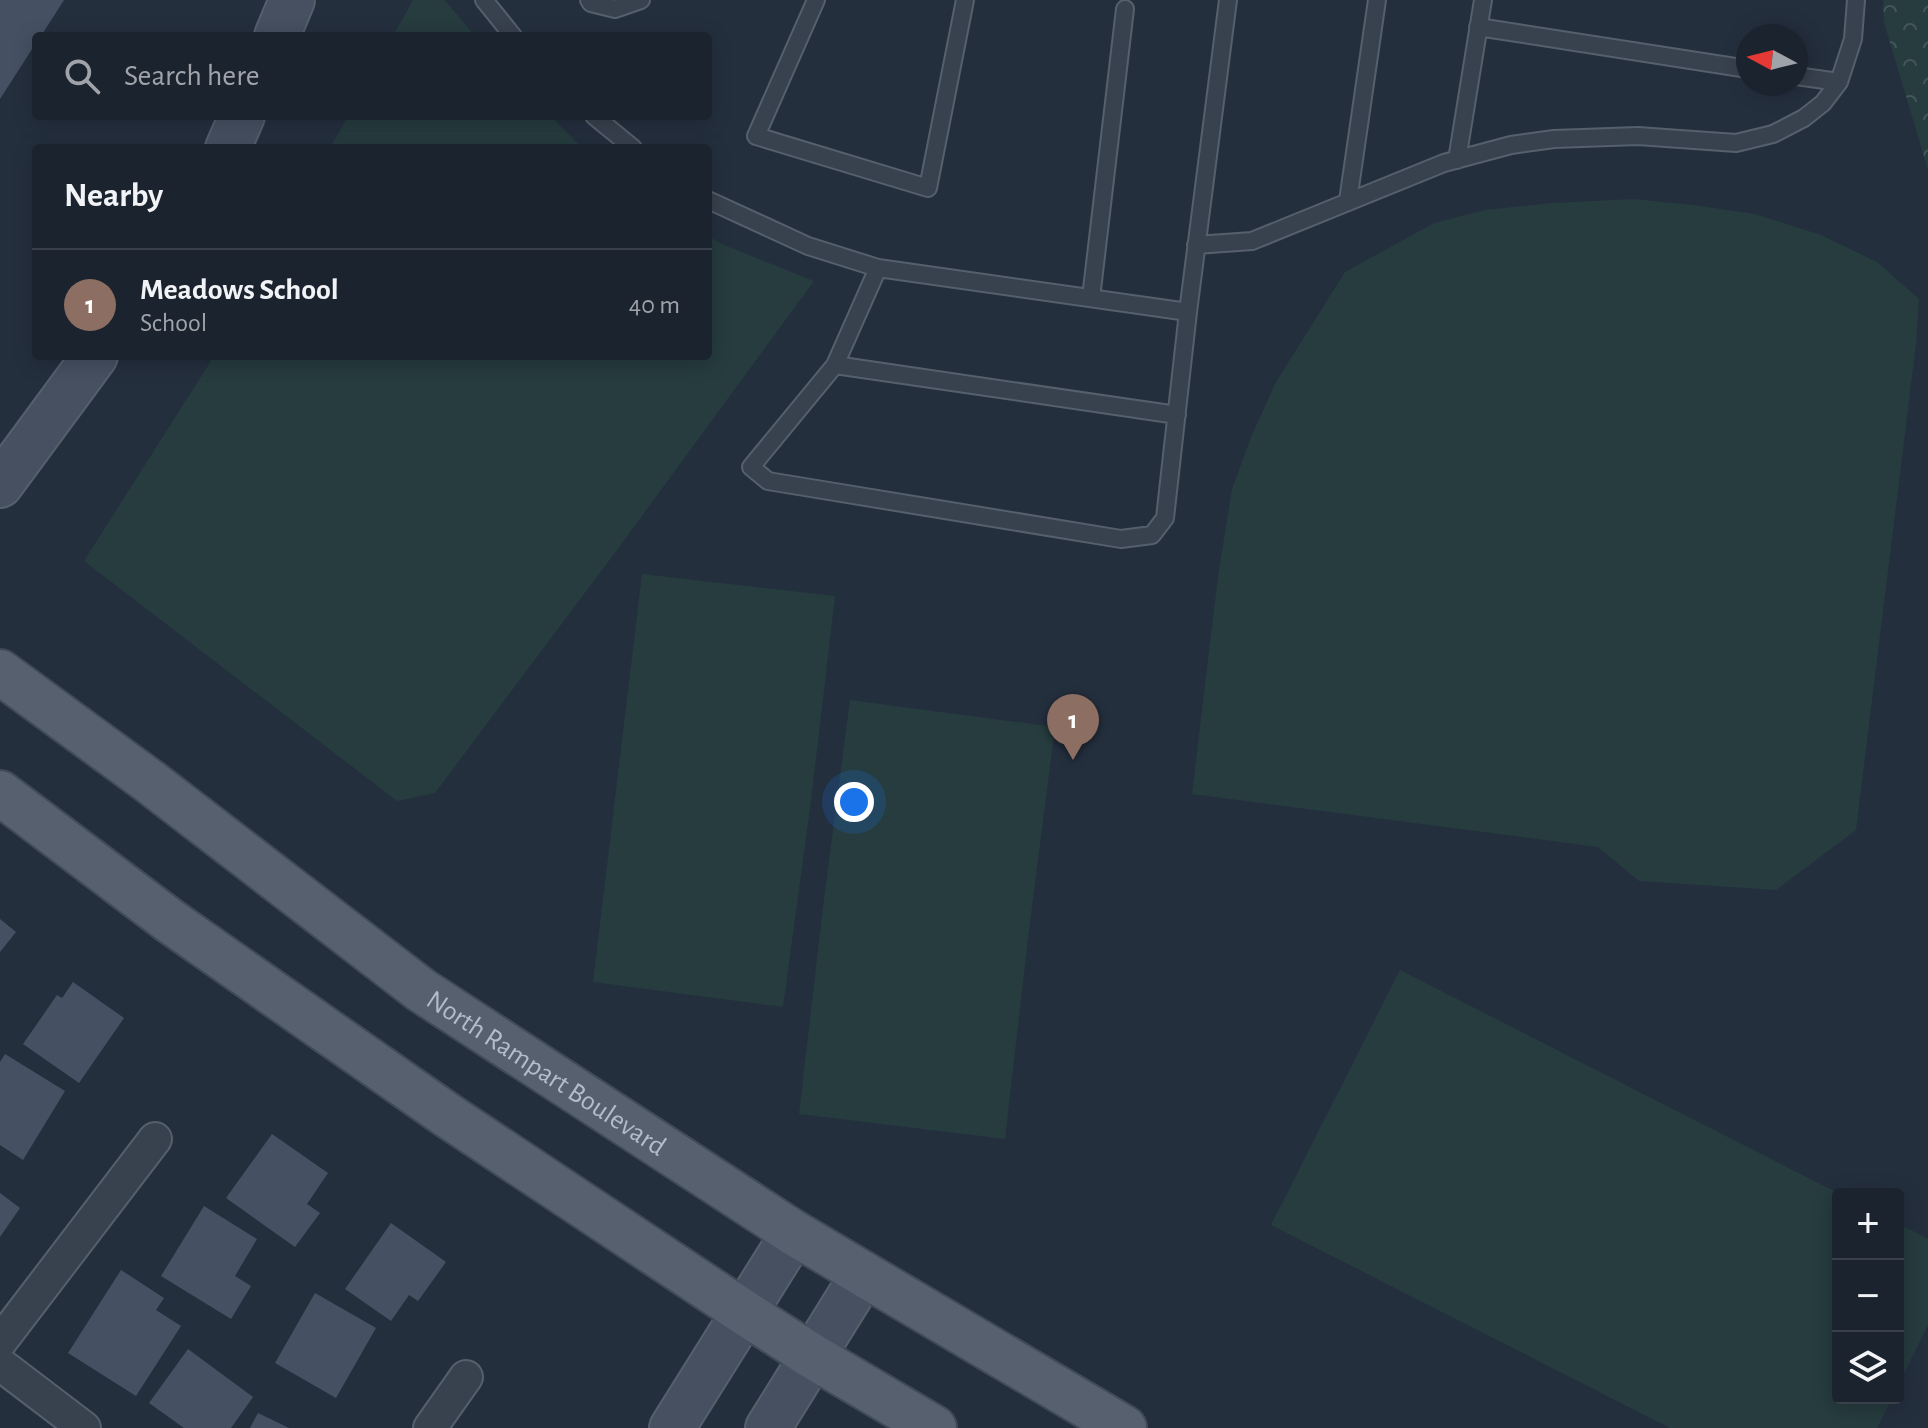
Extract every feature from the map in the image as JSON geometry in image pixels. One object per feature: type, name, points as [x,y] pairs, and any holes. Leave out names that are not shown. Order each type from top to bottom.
[{"type":"main road","name":"North Rampart Boulevard","points":[[0,672],[149,781],[421,990],[794,1233],[1124,1428]]},
{"type":"main road","points":[[0,793],[170,921],[447,1115],[745,1313],[934,1428]]},
{"type":"street","points":[[279,32],[292,0]]},
{"type":"street","points":[[230,144],[240,120]]},
{"type":"street","points":[[0,485],[92,360]]},
{"type":"street","points":[[0,1342],[155,1139]]},
{"type":"street","points":[[672,1428],[794,1233]]},
{"type":"street","points":[[768,1428],[863,1275]]},
{"type":"street","points":[[0,1364],[84,1428]]},
{"type":"street","points":[[430,1428],[466,1377]]},
{"type":"lane","points":[[484,0],[510,32]]},
{"type":"lane","points":[[589,0],[615,9],[641,0]]},
{"type":"lane","points":[[816,0],[756,136],[928,188],[965,0]]},
{"type":"lane","points":[[878,268],[835,365],[751,467],[768,481],[1121,539],[1152,535],[1165,518],[1228,0]]},
{"type":"lane","points":[[1348,201],[1377,0]]},
{"type":"lane","points":[[1457,160],[1483,0]]},
{"type":"lane","points":[[1196,245],[1252,241],[1457,160],[1511,145],[1554,139],[1638,136],[1736,143],[1773,134],[1804,118],[1823,103],[1839,82],[1853,39],[1856,0]]},
{"type":"lane","points":[[1091,298],[1125,9]]},
{"type":"lane","points":[[1478,27],[1736,67]]},
{"type":"lane","points":[[1808,78],[1839,82]]},
{"type":"lane","points":[[599,120],[628,144]]},
{"type":"lane","points":[[712,202],[808,246],[878,268],[1188,312]]},
{"type":"lane","points":[[835,365],[1177,415]]},
{"type":"green space","points":[[413,0],[445,0],[472,32],[395,32]]},
{"type":"green space","points":[[1883,0],[1928,0],[1928,170],[1884,22]]},
{"type":"green space","points":[[346,120],[555,120],[578,144],[332,144]]},
{"type":"green space","points":[[1634,199],[1755,214],[1821,235],[1877,262],[1919,299],[1856,830],[1776,890],[1639,881],[1598,847],[1192,794],[1218,576],[1232,489],[1276,382],[1345,272],[1434,223],[1485,210]]},
{"type":"green space","points":[[712,238],[814,281],[435,793],[397,801],[84,561],[211,360],[712,360]]},
{"type":"green space","points":[[642,574],[835,596],[783,1007],[593,982]]},
{"type":"green space","points":[[850,700],[1055,727],[1005,1139],[799,1114]]},
{"type":"green space","points":[[1400,970],[1832,1190],[1832,1404],[1889,1404],[1877,1428],[1670,1428],[1271,1225]]},
{"type":"green space","points":[[1904,1226],[1928,1239],[1928,1325],[1904,1374]]},
{"type":"building","points":[[0,0],[64,0],[44,32],[32,32],[32,49],[0,99]]},
{"type":"building","points":[[0,919],[16,932],[0,952]]},
{"type":"building","points":[[73,982],[124,1018],[79,1083],[23,1044],[57,995],[62,998]]},
{"type":"building","points":[[5,1054],[65,1091],[23,1160],[0,1145],[0,1062]]},
{"type":"building","points":[[272,1134],[328,1173],[307,1204],[320,1213],[295,1247],[226,1198]]},
{"type":"building","points":[[0,1193],[20,1208],[0,1237]]},
{"type":"building","points":[[204,1206],[257,1239],[235,1276],[251,1286],[231,1319],[161,1276]]},
{"type":"building","points":[[391,1223],[446,1262],[418,1301],[409,1295],[391,1321],[345,1289]]},
{"type":"building","points":[[121,1270],[164,1298],[156,1310],[181,1326],[136,1396],[68,1353]]},
{"type":"building","points":[[315,1293],[376,1328],[336,1398],[275,1363]]},
{"type":"building","points":[[188,1349],[253,1397],[231,1428],[184,1428],[149,1403]]},
{"type":"building","points":[[258,1413],[289,1428],[250,1428]]},
{"type":"place","name":"Meadows School","points":[[1073,760]]}]
